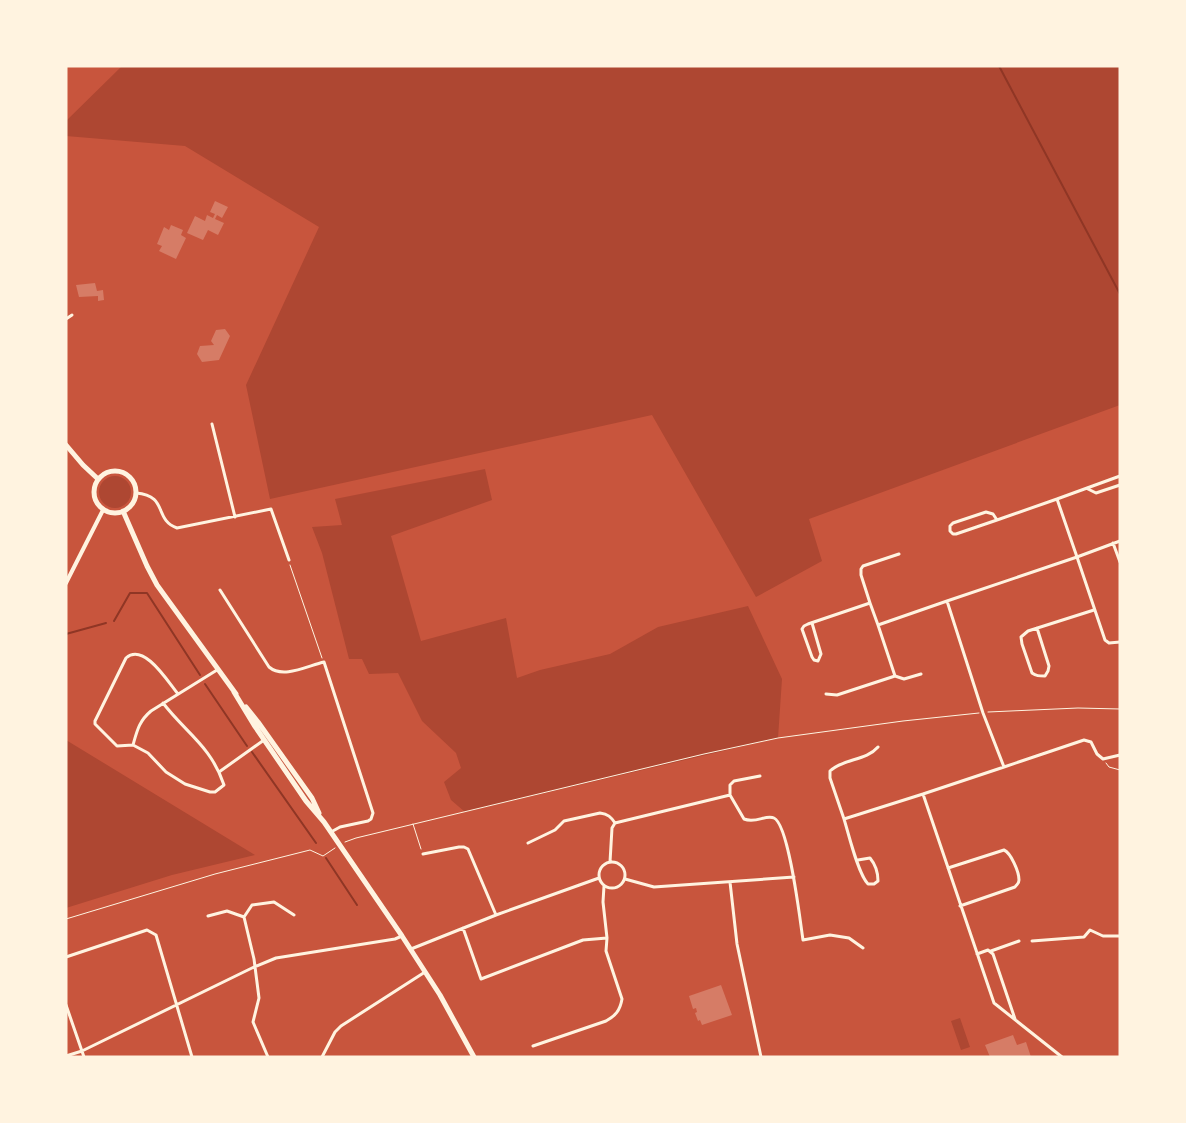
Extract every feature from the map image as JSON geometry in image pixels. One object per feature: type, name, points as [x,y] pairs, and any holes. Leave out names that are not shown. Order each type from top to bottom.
[{"type":"main road","points":[[66,445],[98,479]]},
{"type":"main road","points":[[120,471],[132,479],[136,493],[132,504],[124,511],[117,513],[103,510],[95,499],[94,492],[98,479],[107,472],[120,471]]},
{"type":"main road","points":[[124,511],[147,566],[158,585],[217,670],[269,737],[312,798],[324,822]]},
{"type":"main road","points":[[234,692],[264,740],[306,801],[324,822],[402,936],[474,1057]]},
{"type":"street","points":[[66,319],[72,315]]},
{"type":"street","points":[[212,424],[235,517]]},
{"type":"street","points":[[997,520],[990,512],[986,512],[953,523],[950,526],[950,531],[956,534],[997,520],[1057,499],[1120,476]]},
{"type":"street","points":[[1088,488],[1096,493],[1120,485]]},
{"type":"street","points":[[136,493],[146,494],[154,498],[164,519],[170,526],[177,528],[271,509],[289,560]]},
{"type":"street","points":[[1057,499],[1105,640],[1109,643],[1120,642]]},
{"type":"street","points":[[66,583],[103,510]]},
{"type":"street","points":[[878,624],[1120,541]]},
{"type":"street","points":[[1113,543],[1120,562]]},
{"type":"street","points":[[895,676],[870,603],[861,569],[863,566],[899,554]]},
{"type":"street","points":[[220,590],[274,672],[282,674],[324,662],[373,813],[368,821],[340,827],[331,832]]},
{"type":"street","points":[[947,601],[1004,767]]},
{"type":"street","points":[[812,623],[822,654],[818,660],[814,660],[812,657],[802,629],[804,626],[812,623],[870,603]]},
{"type":"street","points":[[1037,628],[1049,666],[1045,676],[1035,676],[1032,673],[1021,637],[1028,631],[1037,628],[1094,610]]},
{"type":"street","points":[[163,703],[170,713],[204,747],[220,772],[224,785],[219,790],[210,792],[176,780],[148,753],[133,745],[118,746],[95,724],[95,720],[126,658],[132,655],[138,654],[148,658],[178,694]]},
{"type":"street","points":[[133,745],[137,728],[151,711],[217,670]]},
{"type":"street","points":[[826,694],[837,695],[895,676],[904,679],[921,674]]},
{"type":"street","points":[[220,772],[264,740]]},
{"type":"street","points":[[844,820],[1084,740],[1091,742],[1097,754],[1103,759],[1120,755]]},
{"type":"street","points":[[858,860],[870,858],[874,863],[878,881],[874,884],[868,884],[864,880],[830,778],[830,771],[836,765],[872,753],[878,747]]},
{"type":"street","points":[[760,776],[734,781],[730,785],[730,795],[744,819],[751,822],[769,817],[775,818],[781,826],[794,877],[803,940],[830,935],[849,938],[862,948]]},
{"type":"street","points":[[924,794],[994,1003],[1062,1057]]},
{"type":"street","points":[[610,862],[612,828],[615,823],[730,795]]},
{"type":"street","points":[[528,843],[556,830],[564,821],[600,813],[611,816],[615,823]]},
{"type":"street","points":[[423,854],[459,847],[468,849],[473,862],[478,868],[496,915]]},
{"type":"street","points":[[948,868],[1004,850],[1011,855],[1019,878],[1018,885],[1015,887],[960,906]]},
{"type":"street","points":[[533,1046],[606,1021],[615,1016],[621,1006],[622,1000],[606,951],[604,886],[599,878],[600,869],[610,862],[615,862],[622,867],[626,874],[625,879],[621,885],[615,888],[604,886]]},
{"type":"street","points":[[625,879],[654,887],[794,877]]},
{"type":"street","points":[[411,950],[496,915],[599,878]]},
{"type":"street","points":[[730,882],[737,944],[761,1057]]},
{"type":"street","points":[[268,1057],[252,1022],[259,998],[254,959],[244,917],[252,905],[274,902],[294,915]]},
{"type":"street","points":[[208,916],[227,911],[244,917]]},
{"type":"street","points":[[463,928],[481,979],[583,940],[607,938]]},
{"type":"street","points":[[66,957],[147,930],[156,934],[192,1057]]},
{"type":"street","points":[[1032,941],[1084,937],[1090,930],[1103,936],[1120,936]]},
{"type":"street","points":[[66,1056],[82,1051],[276,958],[395,939],[402,936]]},
{"type":"street","points":[[977,954],[1019,941]]},
{"type":"street","points":[[991,951],[1015,1020]]},
{"type":"street","points":[[322,1057],[335,1032],[341,1026],[425,972]]},
{"type":"street","points":[[66,1005],[84,1057]]},
{"type":"path","points":[[289,560],[324,662]]},
{"type":"path","points":[[66,918],[215,874],[308,850],[323,856],[348,840],[778,738],[902,721],[984,713],[1078,708],[1120,709]]},
{"type":"path","points":[[1103,759],[1109,767],[1120,770]]},
{"type":"path","points":[[413,824],[423,854]]},
{"type":"shaded area","points":[[122,66],[1120,66],[1120,405],[809,519],[822,561],[756,597],[652,415],[270,499],[246,385],[319,227],[185,146],[66,136],[66,121]]},
{"type":"shaded area","points":[[485,469],[492,500],[391,536],[421,641],[506,618],[517,678],[540,670],[610,654],[658,627],[748,606],[782,679],[778,738],[465,812],[451,800],[444,782],[461,768],[456,753],[422,721],[398,673],[369,674],[362,659],[349,659],[322,553],[312,527],[342,525],[335,499]]},
{"type":"shaded area","points":[[115,476],[121,477],[126,481],[130,486],[130,498],[126,503],[121,507],[115,508],[109,507],[104,503],[100,498],[99,492],[100,486],[104,481],[109,477]]},
{"type":"shaded area","points":[[66,740],[255,855],[172,875],[66,908]]},
{"type":"shaded area","points":[[960,1018],[970,1047],[961,1050],[951,1021]]},
{"type":"building","points":[[215,201],[228,207],[222,218],[217,215],[215,219],[224,223],[218,235],[208,230],[203,240],[187,233],[195,216],[205,221],[207,215],[213,218],[215,214],[210,212]]},
{"type":"building","points":[[171,225],[183,230],[181,235],[186,238],[176,259],[159,251],[162,246],[157,244],[164,227],[169,230]]},
{"type":"building","points":[[95,283],[97,291],[103,290],[104,300],[98,301],[98,296],[79,297],[76,285]]},
{"type":"building","points":[[225,329],[230,336],[219,360],[202,362],[197,354],[200,346],[214,345],[211,341],[216,330]]},
{"type":"building","points":[[721,985],[732,1015],[702,1025],[700,1020],[698,1021],[695,1013],[697,1012],[696,1008],[693,1009],[689,996]]},
{"type":"building","points":[[1013,1035],[1017,1045],[1026,1042],[1031,1057],[990,1057],[985,1045]]},
{"type":"waterway","points":[[999,66],[1120,294]]},
{"type":"waterway","points":[[114,621],[130,593],[147,593],[200,675]]},
{"type":"waterway","points":[[66,634],[106,623]]},
{"type":"waterway","points":[[205,684],[247,746]]},
{"type":"waterway","points":[[252,752],[316,843]]},
{"type":"waterway","points":[[326,858],[357,905]]}]
